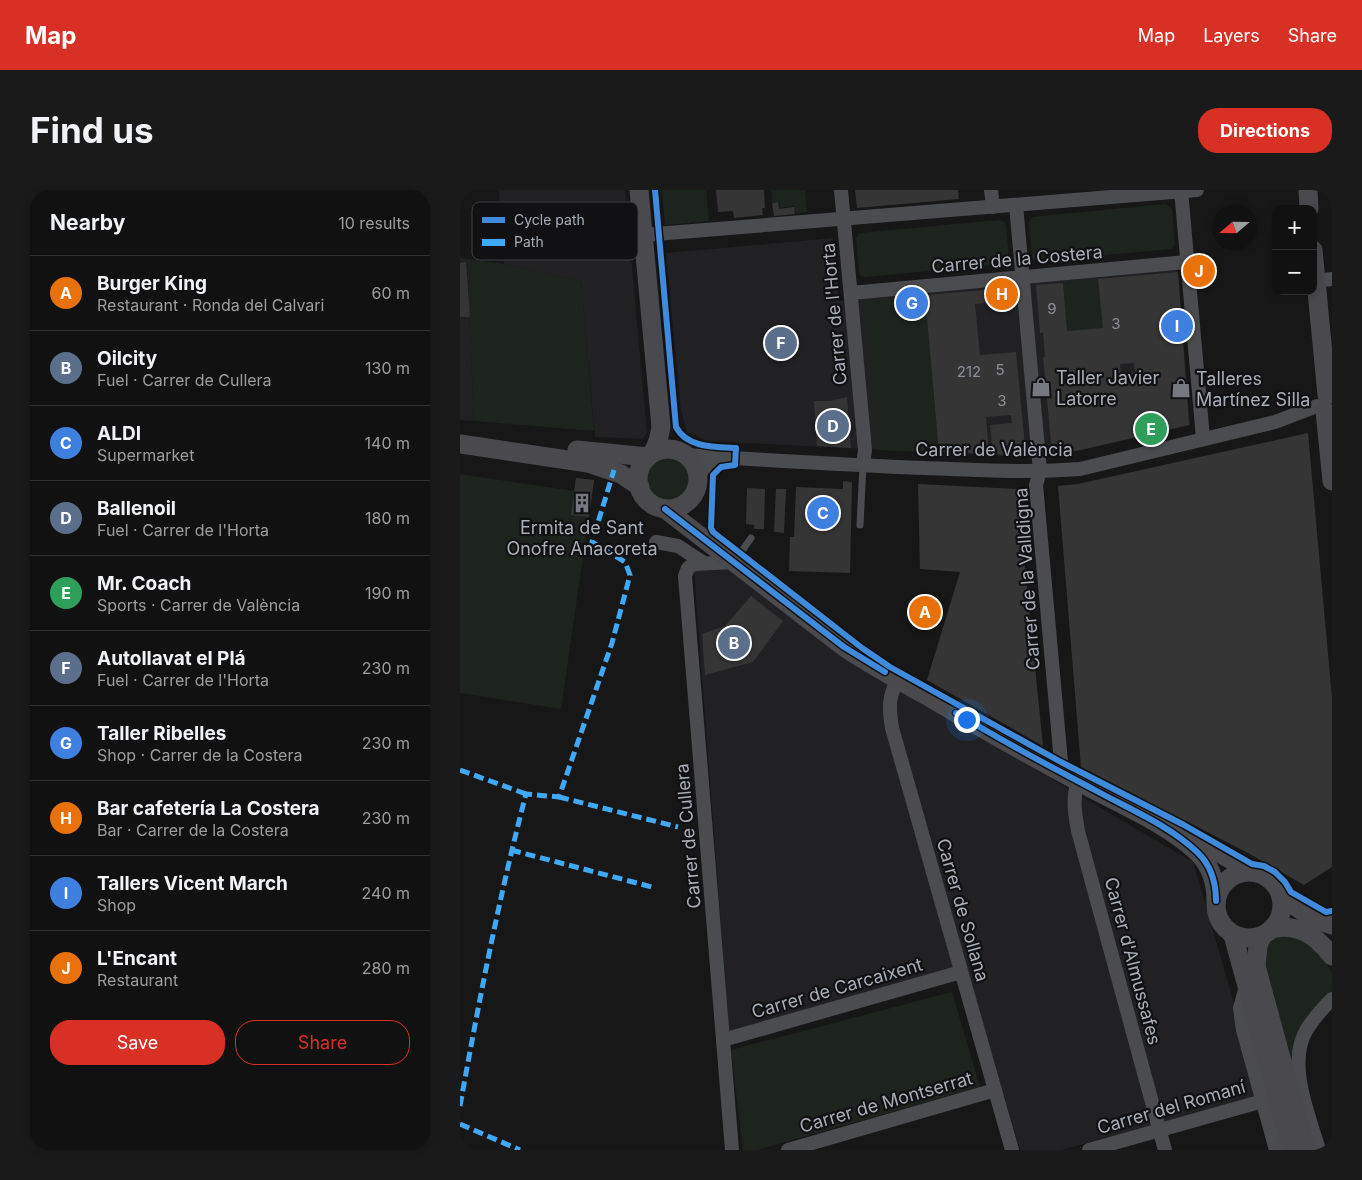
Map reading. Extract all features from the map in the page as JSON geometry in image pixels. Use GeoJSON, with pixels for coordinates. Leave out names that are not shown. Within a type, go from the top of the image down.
{"type":"FeatureCollection","features":[{"type":"Feature","properties":{"kind":"street"},"geometry":{"type":"LineString","coordinates":[[639,190],[661,427],[666,439],[695,466],[698,476],[697,486],[690,500],[674,508],[676,520],[684,541],[678,546]]}},
{"type":"Feature","properties":{"kind":"street","name":"Carrer de l'Horta"},"geometry":{"type":"LineString","coordinates":[[841,190],[865,450],[863,465]]}},
{"type":"Feature","properties":{"kind":"street"},"geometry":{"type":"LineString","coordinates":[[991,190],[993,206]]}},
{"type":"Feature","properties":{"kind":"street"},"geometry":{"type":"LineString","coordinates":[[643,235],[1196,190]]}},
{"type":"Feature","properties":{"kind":"street"},"geometry":{"type":"LineString","coordinates":[[1299,190],[1300,205]]}},
{"type":"Feature","properties":{"kind":"street"},"geometry":{"type":"LineString","coordinates":[[1308,190],[1309,205]]}},
{"type":"Feature","properties":{"kind":"street"},"geometry":{"type":"LineString","coordinates":[[1181,191],[1204,438]]}},
{"type":"Feature","properties":{"kind":"street","name":"Carrer de la Valldigna"},"geometry":{"type":"LineString","coordinates":[[1016,205],[1040,471],[1036,485],[1062,773]]}},
{"type":"Feature","properties":{"kind":"street","name":"Carrer de la Costera"},"geometry":{"type":"LineString","coordinates":[[851,293],[1188,262]]}},
{"type":"Feature","properties":{"kind":"street"},"geometry":{"type":"LineString","coordinates":[[1319,284],[1325,402],[1332,481]]}},
{"type":"Feature","properties":{"kind":"street","name":"Carrer de València"},"geometry":{"type":"LineString","coordinates":[[680,452],[723,458],[863,465],[1040,471],[1080,468],[1275,422],[1325,402]]}},
{"type":"Feature","properties":{"kind":"street"},"geometry":{"type":"LineString","coordinates":[[640,487],[640,471],[658,441],[661,427]]}},
{"type":"Feature","properties":{"kind":"street"},"geometry":{"type":"LineString","coordinates":[[467,445],[542,445],[589,452],[650,455],[666,449],[680,452]]}},
{"type":"Feature","properties":{"kind":"street"},"geometry":{"type":"LineString","coordinates":[[467,445],[588,463],[621,474],[640,487],[649,502],[707,539],[844,647],[868,663],[1078,782],[1156,822],[1190,846],[1205,861],[1214,880],[1218,916],[1227,930],[1233,935],[1242,938],[1252,938],[1268,932],[1292,927],[1307,932],[1332,954]]}},
{"type":"Feature","properties":{"kind":"street"},"geometry":{"type":"LineString","coordinates":[[698,476],[708,463],[723,458]]}},
{"type":"Feature","properties":{"kind":"street"},"geometry":{"type":"LineString","coordinates":[[690,500],[696,521],[707,539]]}},
{"type":"Feature","properties":{"kind":"street"},"geometry":{"type":"LineString","coordinates":[[676,520],[700,561]]}},
{"type":"Feature","properties":{"kind":"street"},"geometry":{"type":"LineString","coordinates":[[656,542],[678,546],[700,561],[735,562]]}},
{"type":"Feature","properties":{"kind":"street","name":"Carrer de Cullera"},"geometry":{"type":"LineString","coordinates":[[700,561],[691,566],[685,576],[732,1150]]}},
{"type":"Feature","properties":{"kind":"street","name":"Carrer de Sollana"},"geometry":{"type":"LineString","coordinates":[[898,680],[893,688],[890,699],[889,709],[892,728],[1012,1150]]}},
{"type":"Feature","properties":{"kind":"street","name":"Carrer d'Almussafes"},"geometry":{"type":"LineString","coordinates":[[1078,782],[1074,802],[1078,831],[1165,1150]]}},
{"type":"Feature","properties":{"kind":"street"},"geometry":{"type":"LineString","coordinates":[[1156,822],[1172,827],[1253,872],[1262,875],[1270,880],[1281,896],[1302,910],[1332,925]]}},
{"type":"Feature","properties":{"kind":"street"},"geometry":{"type":"LineString","coordinates":[[1216,901],[1218,892],[1229,879],[1236,875],[1253,872]]}},
{"type":"Feature","properties":{"kind":"street"},"geometry":{"type":"LineString","coordinates":[[1281,896],[1281,913],[1258,946],[1256,966],[1306,1150]]}},
{"type":"Feature","properties":{"kind":"street"},"geometry":{"type":"LineString","coordinates":[[1233,935],[1292,1150]]}},
{"type":"Feature","properties":{"kind":"street"},"geometry":{"type":"LineString","coordinates":[[1332,948],[1332,954]]}},
{"type":"Feature","properties":{"kind":"street","name":"Carrer de Carcaixent"},"geometry":{"type":"LineString","coordinates":[[723,1040],[962,972]]}},
{"type":"Feature","properties":{"kind":"street"},"geometry":{"type":"LineString","coordinates":[[1246,985],[1240,1008],[1243,1030],[1276,1150]]}},
{"type":"Feature","properties":{"kind":"street"},"geometry":{"type":"LineString","coordinates":[[1319,1150],[1301,1085],[1298,1070],[1299,1052],[1307,1029],[1332,999]]}},
{"type":"Feature","properties":{"kind":"street","name":"Carrer de Montserrat"},"geometry":{"type":"LineString","coordinates":[[788,1150],[995,1090]]}},
{"type":"Feature","properties":{"kind":"street","name":"Carrer del Romaní"},"geometry":{"type":"LineString","coordinates":[[1088,1150],[1263,1101]]}},
{"type":"Feature","properties":{"kind":"lane"},"geometry":{"type":"LineString","coordinates":[[860,525],[863,465]]}},
{"type":"Feature","properties":{"kind":"lane"},"geometry":{"type":"LineString","coordinates":[[735,562],[751,538]]}},
{"type":"Feature","properties":{"kind":"shaded area"},"geometry":{"type":"Polygon","coordinates":[[[499,190],[625,190],[626,202],[500,202],[499,190]]]}},
{"type":"Feature","properties":{"kind":"shaded area"},"geometry":{"type":"Polygon","coordinates":[[[662,190],[706,190],[709,221],[665,225],[662,190]]]}},
{"type":"Feature","properties":{"kind":"shaded area"},"geometry":{"type":"Polygon","coordinates":[[[771,190],[805,190],[807,212],[795,213],[794,206],[780,208],[779,202],[772,202],[771,190]]]}},
{"type":"Feature","properties":{"kind":"shaded area"},"geometry":{"type":"Polygon","coordinates":[[[1165,204],[1172,210],[1175,244],[1171,249],[1039,261],[1034,260],[1032,257],[1029,223],[1032,217],[1165,204]]]}},
{"type":"Feature","properties":{"kind":"shaded area"},"geometry":{"type":"Polygon","coordinates":[[[1003,221],[1006,225],[1009,259],[1005,264],[865,277],[861,276],[859,272],[856,238],[859,233],[1003,221]]]}},
{"type":"Feature","properties":{"kind":"shaded area"},"geometry":{"type":"Polygon","coordinates":[[[833,238],[839,301],[1178,270],[1190,425],[1082,450],[1021,457],[708,441],[687,432],[681,411],[666,253],[833,238]]]}},
{"type":"Feature","properties":{"kind":"shaded area"},"geometry":{"type":"Polygon","coordinates":[[[460,257],[467,259],[474,421],[460,420],[460,257]]]}},
{"type":"Feature","properties":{"kind":"shaded area"},"geometry":{"type":"Polygon","coordinates":[[[467,259],[504,264],[581,281],[594,431],[474,421],[467,259]]]}},
{"type":"Feature","properties":{"kind":"shaded area"},"geometry":{"type":"Polygon","coordinates":[[[504,260],[631,260],[647,433],[642,439],[595,437],[581,281],[504,264],[504,260]]]}},
{"type":"Feature","properties":{"kind":"shaded area"},"geometry":{"type":"Polygon","coordinates":[[[1098,279],[1103,328],[1067,331],[1063,283],[1098,279]]]}},
{"type":"Feature","properties":{"kind":"shaded area"},"geometry":{"type":"Polygon","coordinates":[[[925,295],[939,452],[878,450],[864,301],[925,295]]]}},
{"type":"Feature","properties":{"kind":"shaded area"},"geometry":{"type":"Polygon","coordinates":[[[669,456],[682,460],[688,466],[692,479],[688,492],[682,498],[669,502],[656,498],[650,492],[646,479],[650,466],[656,460],[669,456]]]}},
{"type":"Feature","properties":{"kind":"shaded area"},"geometry":{"type":"Polygon","coordinates":[[[460,474],[574,491],[576,478],[594,480],[561,709],[460,693],[460,474]]]}},
{"type":"Feature","properties":{"kind":"shaded area"},"geometry":{"type":"Polygon","coordinates":[[[727,568],[849,660],[1193,862],[1261,1096],[1061,1150],[1020,1150],[966,966],[729,1031],[694,570],[727,568]]]}},
{"type":"Feature","properties":{"kind":"shaded area"},"geometry":{"type":"Polygon","coordinates":[[[1281,934],[1296,935],[1323,957],[1332,974],[1332,991],[1302,1031],[1292,1075],[1262,958],[1269,943],[1281,934]]]}},
{"type":"Feature","properties":{"kind":"shaded area"},"geometry":{"type":"Polygon","coordinates":[[[952,992],[980,1087],[757,1150],[743,1150],[731,1050],[952,992]]]}},
{"type":"Feature","properties":{"kind":"building"},"geometry":{"type":"Polygon","coordinates":[[[716,190],[764,190],[765,208],[762,208],[763,215],[734,218],[733,211],[718,212],[716,190]]]}},
{"type":"Feature","properties":{"kind":"building"},"geometry":{"type":"Polygon","coordinates":[[[855,190],[958,190],[959,199],[857,208],[855,190]]]}},
{"type":"Feature","properties":{"kind":"building"},"geometry":{"type":"Polygon","coordinates":[[[778,202],[779,209],[794,207],[795,214],[774,216],[772,203],[778,202]]]}},
{"type":"Feature","properties":{"kind":"building"},"geometry":{"type":"Polygon","coordinates":[[[466,262],[470,317],[460,317],[460,263],[466,262]]]}},
{"type":"Feature","properties":{"kind":"building"},"geometry":{"type":"Polygon","coordinates":[[[1178,272],[1189,425],[1076,451],[1052,453],[1043,357],[1045,357],[1043,333],[1040,333],[1036,285],[1063,283],[1067,331],[1103,328],[1098,279],[1178,272]],[[1134,363],[1120,364],[1121,373],[1135,372],[1134,363]]]}},
{"type":"Feature","properties":{"kind":"building"},"geometry":{"type":"Polygon","coordinates":[[[1010,288],[1012,301],[975,304],[980,355],[1016,352],[1026,456],[993,454],[990,425],[1012,423],[1011,415],[986,417],[989,454],[939,452],[925,295],[1010,288]]]}},
{"type":"Feature","properties":{"kind":"building"},"geometry":{"type":"Polygon","coordinates":[[[847,397],[851,448],[817,446],[814,401],[830,401],[847,397]]]}},
{"type":"Feature","properties":{"kind":"building"},"geometry":{"type":"Polygon","coordinates":[[[1308,433],[1332,698],[1332,867],[1304,885],[1250,854],[1081,767],[1058,486],[1078,484],[1308,433]]]}},
{"type":"Feature","properties":{"kind":"building","name":"Ermita de Sant Onofre Anacoreta"},"geometry":{"type":"Polygon","coordinates":[[[576,478],[594,480],[589,517],[571,515],[576,478]]]}},
{"type":"Feature","properties":{"kind":"building"},"geometry":{"type":"Polygon","coordinates":[[[843,481],[852,482],[850,573],[789,571],[790,537],[794,537],[796,487],[843,489],[843,481]]]}},
{"type":"Feature","properties":{"kind":"building"},"geometry":{"type":"Polygon","coordinates":[[[918,484],[1017,489],[1043,746],[927,680],[960,572],[920,569],[918,484]]]}},
{"type":"Feature","properties":{"kind":"building"},"geometry":{"type":"Polygon","coordinates":[[[747,488],[765,489],[764,529],[754,529],[754,525],[746,524],[747,488]]]}},
{"type":"Feature","properties":{"kind":"building"},"geometry":{"type":"Polygon","coordinates":[[[776,489],[786,489],[784,533],[774,532],[776,489]]]}},
{"type":"Feature","properties":{"kind":"building"},"geometry":{"type":"Polygon","coordinates":[[[751,596],[783,621],[753,662],[705,675],[702,634],[725,626],[751,596]]]}},
{"type":"Feature","properties":{"kind":"marked path"},"geometry":{"type":"LineString","coordinates":[[460,1106],[490,949],[526,794],[559,797],[612,643],[630,575],[625,562],[592,542],[614,470]]}},
{"type":"Feature","properties":{"kind":"marked path"},"geometry":{"type":"LineString","coordinates":[[460,770],[526,794]]}},
{"type":"Feature","properties":{"kind":"marked path"},"geometry":{"type":"LineString","coordinates":[[559,797],[678,827]]}},
{"type":"Feature","properties":{"kind":"marked path"},"geometry":{"type":"LineString","coordinates":[[511,850],[652,887]]}},
{"type":"Feature","properties":{"kind":"marked path"},"geometry":{"type":"LineString","coordinates":[[460,1124],[520,1150]]}},
{"type":"Feature","properties":{"kind":"cycle path"},"geometry":{"type":"LineString","coordinates":[[655,190],[676,427],[681,434],[694,443],[736,448],[735,465],[721,467],[713,475],[711,528],[713,532],[862,648],[890,667],[1061,762],[1184,825],[1252,864],[1264,866],[1275,872],[1285,882],[1291,892],[1326,912],[1332,911]]}},
{"type":"Feature","properties":{"kind":"cycle path"},"geometry":{"type":"LineString","coordinates":[[665,509],[844,647],[885,672]]}},
{"type":"Feature","properties":{"kind":"cycle path"},"geometry":{"type":"LineString","coordinates":[[956,713],[1174,833],[1197,852],[1206,863],[1214,881],[1216,901]]}},
{"type":"Feature","properties":{"kind":"place","name":"L'Encant"},"geometry":{"type":"Point","coordinates":[1199,271]}},
{"type":"Feature","properties":{"kind":"place","name":"Bar cafetería La Costera"},"geometry":{"type":"Point","coordinates":[1002,294]}},
{"type":"Feature","properties":{"kind":"place","name":"Taller Ribelles"},"geometry":{"type":"Point","coordinates":[912,303]}},
{"type":"Feature","properties":{"kind":"place","name":"Tallers Vicent March"},"geometry":{"type":"Point","coordinates":[1177,326]}},
{"type":"Feature","properties":{"kind":"place","name":"Autollavat el Plá"},"geometry":{"type":"Point","coordinates":[781,343]}},
{"type":"Feature","properties":{"kind":"place","name":"Taller Javier Latorre"},"geometry":{"type":"Point","coordinates":[1041,387]}},
{"type":"Feature","properties":{"kind":"place","name":"Talleres Martínez Silla"},"geometry":{"type":"Point","coordinates":[1181,388]}},
{"type":"Feature","properties":{"kind":"place","name":"Ballenoil"},"geometry":{"type":"Point","coordinates":[833,426]}},
{"type":"Feature","properties":{"kind":"place","name":"Mr. Coach"},"geometry":{"type":"Point","coordinates":[1151,429]}},
{"type":"Feature","properties":{"kind":"place","name":"Ermita de Sant Onofre Anacoreta"},"geometry":{"type":"Point","coordinates":[582,503]}},
{"type":"Feature","properties":{"kind":"place","name":"ALDI"},"geometry":{"type":"Point","coordinates":[823,513]}},
{"type":"Feature","properties":{"kind":"place","name":"Burger King"},"geometry":{"type":"Point","coordinates":[925,612]}},
{"type":"Feature","properties":{"kind":"place","name":"Oilcity"},"geometry":{"type":"Point","coordinates":[734,643]}}]}
